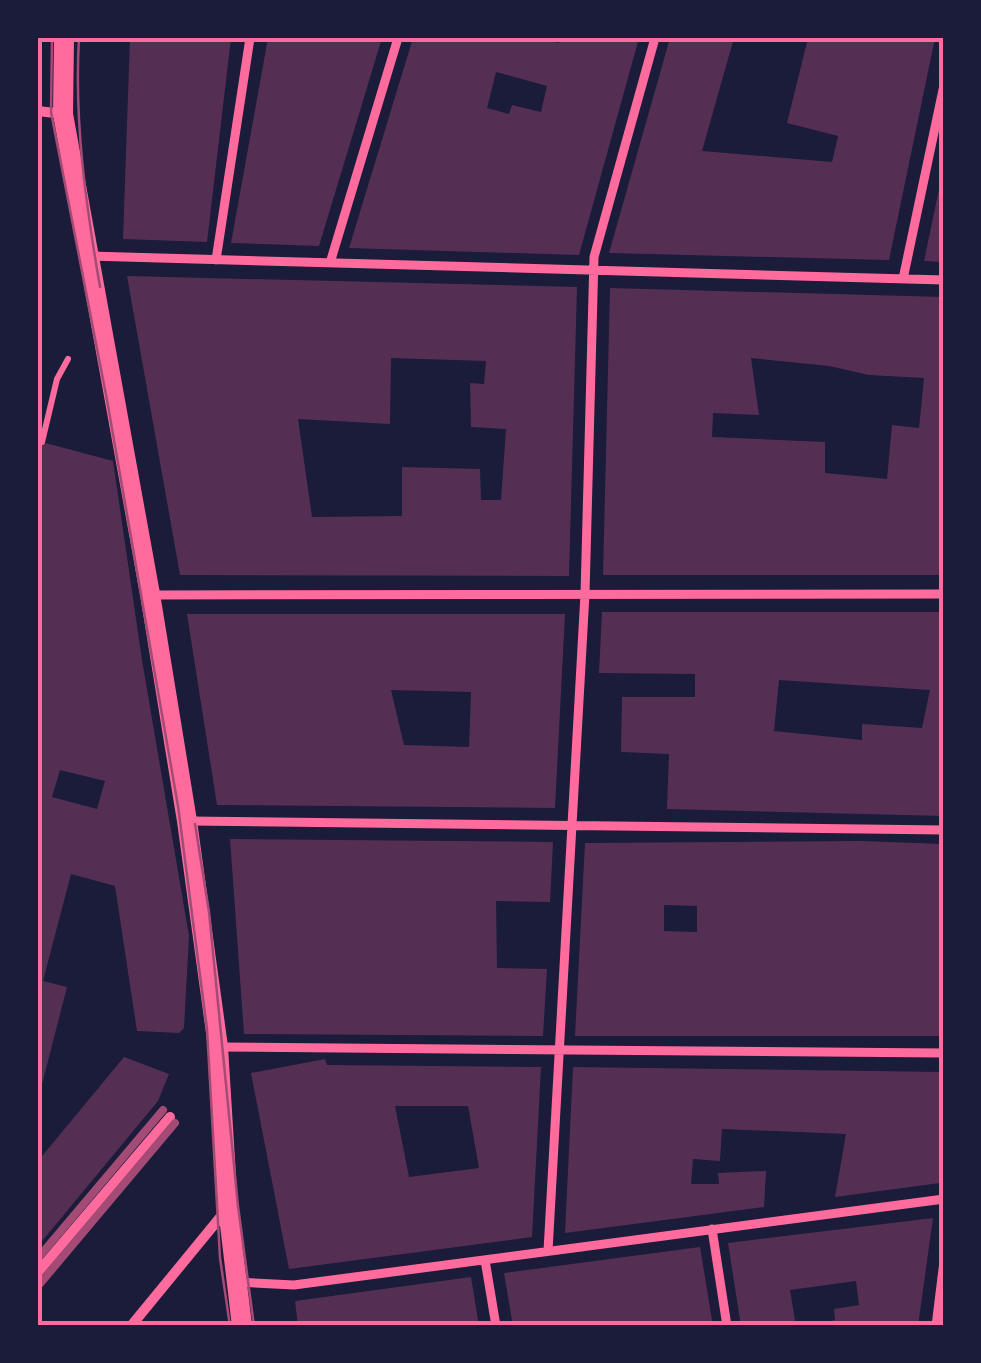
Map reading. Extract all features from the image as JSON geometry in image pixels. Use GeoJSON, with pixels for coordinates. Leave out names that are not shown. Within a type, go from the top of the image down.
{"type":"FeatureCollection","features":[{"type":"Feature","properties":{"kind":"main road"},"geometry":{"type":"LineString","coordinates":[[64,38],[63,114],[187,822],[218,1047],[228,1208],[242,1326]]}},
{"type":"Feature","properties":{"kind":"street"},"geometry":{"type":"LineString","coordinates":[[216,260],[250,38]]}},
{"type":"Feature","properties":{"kind":"street"},"geometry":{"type":"LineString","coordinates":[[330,263],[398,38]]}},
{"type":"Feature","properties":{"kind":"street"},"geometry":{"type":"LineString","coordinates":[[548,1251],[585,594],[594,258],[655,38]]}},
{"type":"Feature","properties":{"kind":"street"},"geometry":{"type":"LineString","coordinates":[[902,278],[944,85]]}},
{"type":"Feature","properties":{"kind":"street"},"geometry":{"type":"LineString","coordinates":[[38,111],[63,114]]}},
{"type":"Feature","properties":{"kind":"street"},"geometry":{"type":"LineString","coordinates":[[86,256],[944,280]]}},
{"type":"Feature","properties":{"kind":"street"},"geometry":{"type":"LineString","coordinates":[[150,594],[944,594]]}},
{"type":"Feature","properties":{"kind":"street"},"geometry":{"type":"LineString","coordinates":[[187,822],[944,830]]}},
{"type":"Feature","properties":{"kind":"street"},"geometry":{"type":"LineString","coordinates":[[218,1047],[944,1053]]}},
{"type":"Feature","properties":{"kind":"street"},"geometry":{"type":"LineString","coordinates":[[38,1272],[170,1117]]}},
{"type":"Feature","properties":{"kind":"street"},"geometry":{"type":"LineString","coordinates":[[236,1282],[284,1286],[944,1200]]}},
{"type":"Feature","properties":{"kind":"street"},"geometry":{"type":"LineString","coordinates":[[132,1326],[228,1208]]}},
{"type":"Feature","properties":{"kind":"street"},"geometry":{"type":"LineString","coordinates":[[712,1229],[727,1326]]}},
{"type":"Feature","properties":{"kind":"street"},"geometry":{"type":"LineString","coordinates":[[485,1260],[496,1326]]}},
{"type":"Feature","properties":{"kind":"street"},"geometry":{"type":"LineString","coordinates":[[936,1326],[944,1261]]}},
{"type":"Feature","properties":{"kind":"path"},"geometry":{"type":"LineString","coordinates":[[42,442],[57,379],[68,359]]}},
{"type":"Feature","properties":{"kind":"building"},"geometry":{"type":"Polygon","coordinates":[[[130,38],[231,38],[207,242],[123,239],[130,38]]]}},
{"type":"Feature","properties":{"kind":"building"},"geometry":{"type":"Polygon","coordinates":[[[268,38],[382,38],[319,246],[231,243],[268,38]]]}},
{"type":"Feature","properties":{"kind":"building"},"geometry":{"type":"Polygon","coordinates":[[[413,38],[537,38],[559,43],[560,38],[639,38],[579,255],[349,248],[413,38]],[[496,72],[487,108],[509,114],[512,105],[541,112],[547,86],[496,72]]]}},
{"type":"Feature","properties":{"kind":"building"},"geometry":{"type":"Polygon","coordinates":[[[670,38],[734,38],[702,151],[832,162],[838,136],[787,123],[808,38],[935,38],[889,260],[609,253],[670,38]]]}},
{"type":"Feature","properties":{"kind":"building"},"geometry":{"type":"Polygon","coordinates":[[[942,175],[944,262],[924,261],[938,194],[942,175]]]}},
{"type":"Feature","properties":{"kind":"building"},"geometry":{"type":"Polygon","coordinates":[[[127,276],[577,287],[569,576],[180,575],[127,276]],[[391,358],[390,424],[298,419],[312,517],[402,516],[402,467],[480,469],[481,500],[501,500],[506,429],[471,427],[470,383],[484,384],[486,361],[391,358]]]}},
{"type":"Feature","properties":{"kind":"building"},"geometry":{"type":"Polygon","coordinates":[[[610,288],[944,297],[944,575],[603,575],[610,288]],[[751,358],[759,415],[713,413],[712,437],[825,442],[825,473],[887,479],[892,425],[919,428],[924,378],[869,375],[829,366],[751,358]]]}},
{"type":"Feature","properties":{"kind":"building"},"geometry":{"type":"Polygon","coordinates":[[[38,441],[113,461],[189,936],[184,1028],[179,1033],[137,1031],[115,886],[71,874],[43,981],[67,987],[39,1096],[38,441]],[[60,770],[52,797],[97,809],[105,781],[60,770]]]}},
{"type":"Feature","properties":{"kind":"building"},"geometry":{"type":"Polygon","coordinates":[[[602,612],[944,612],[944,816],[667,809],[669,754],[621,752],[622,697],[695,697],[695,674],[599,673],[602,612]],[[779,680],[774,731],[862,740],[862,724],[922,728],[930,690],[779,680]]]}},
{"type":"Feature","properties":{"kind":"building"},"geometry":{"type":"Polygon","coordinates":[[[187,614],[565,614],[555,808],[217,805],[187,614]],[[391,690],[404,745],[469,747],[471,692],[391,690]]]}},
{"type":"Feature","properties":{"kind":"building"},"geometry":{"type":"Polygon","coordinates":[[[230,839],[553,842],[550,902],[496,901],[497,968],[547,969],[543,1036],[244,1034],[230,839]]]}},
{"type":"Feature","properties":{"kind":"building"},"geometry":{"type":"Polygon","coordinates":[[[585,843],[944,844],[944,1036],[575,1036],[585,843]],[[664,905],[664,931],[697,932],[697,906],[664,905]]]}},
{"type":"Feature","properties":{"kind":"building"},"geometry":{"type":"Polygon","coordinates":[[[124,1057],[169,1074],[158,1101],[38,1246],[38,1161],[124,1057]]]}},
{"type":"Feature","properties":{"kind":"building"},"geometry":{"type":"Polygon","coordinates":[[[325,1059],[327,1065],[541,1067],[532,1237],[289,1269],[251,1073],[325,1059]],[[395,1106],[409,1177],[479,1168],[468,1106],[395,1106]]]}},
{"type":"Feature","properties":{"kind":"building"},"geometry":{"type":"Polygon","coordinates":[[[573,1067],[944,1072],[944,1166],[940,1183],[835,1197],[846,1134],[722,1129],[720,1161],[693,1159],[691,1184],[719,1184],[718,1173],[766,1171],[764,1207],[565,1233],[573,1067]]]}},
{"type":"Feature","properties":{"kind":"building"},"geometry":{"type":"Polygon","coordinates":[[[933,1218],[918,1326],[813,1326],[835,1320],[834,1309],[859,1305],[856,1281],[790,1290],[796,1326],[741,1326],[728,1243],[933,1218]]]}},
{"type":"Feature","properties":{"kind":"building"},"geometry":{"type":"Polygon","coordinates":[[[700,1247],[713,1326],[513,1326],[504,1273],[700,1247]]]}},
{"type":"Feature","properties":{"kind":"building"},"geometry":{"type":"Polygon","coordinates":[[[471,1277],[479,1326],[298,1326],[295,1301],[471,1277]]]}},
{"type":"Feature","properties":{"kind":"tram line"},"geometry":{"type":"LineString","coordinates":[[52,38],[51,112],[107,400],[178,806],[207,1029],[220,1258],[230,1326]]}},
{"type":"Feature","properties":{"kind":"tram line"},"geometry":{"type":"LineString","coordinates":[[79,38],[82,163],[100,287]]}},
{"type":"Feature","properties":{"kind":"tram line"},"geometry":{"type":"LineString","coordinates":[[195,824],[209,912],[254,1326]]}},
{"type":"Feature","properties":{"kind":"railway"},"geometry":{"type":"LineString","coordinates":[[38,1258],[163,1110]]}},
{"type":"Feature","properties":{"kind":"railway"},"geometry":{"type":"LineString","coordinates":[[38,1286],[175,1123]]}}]}
